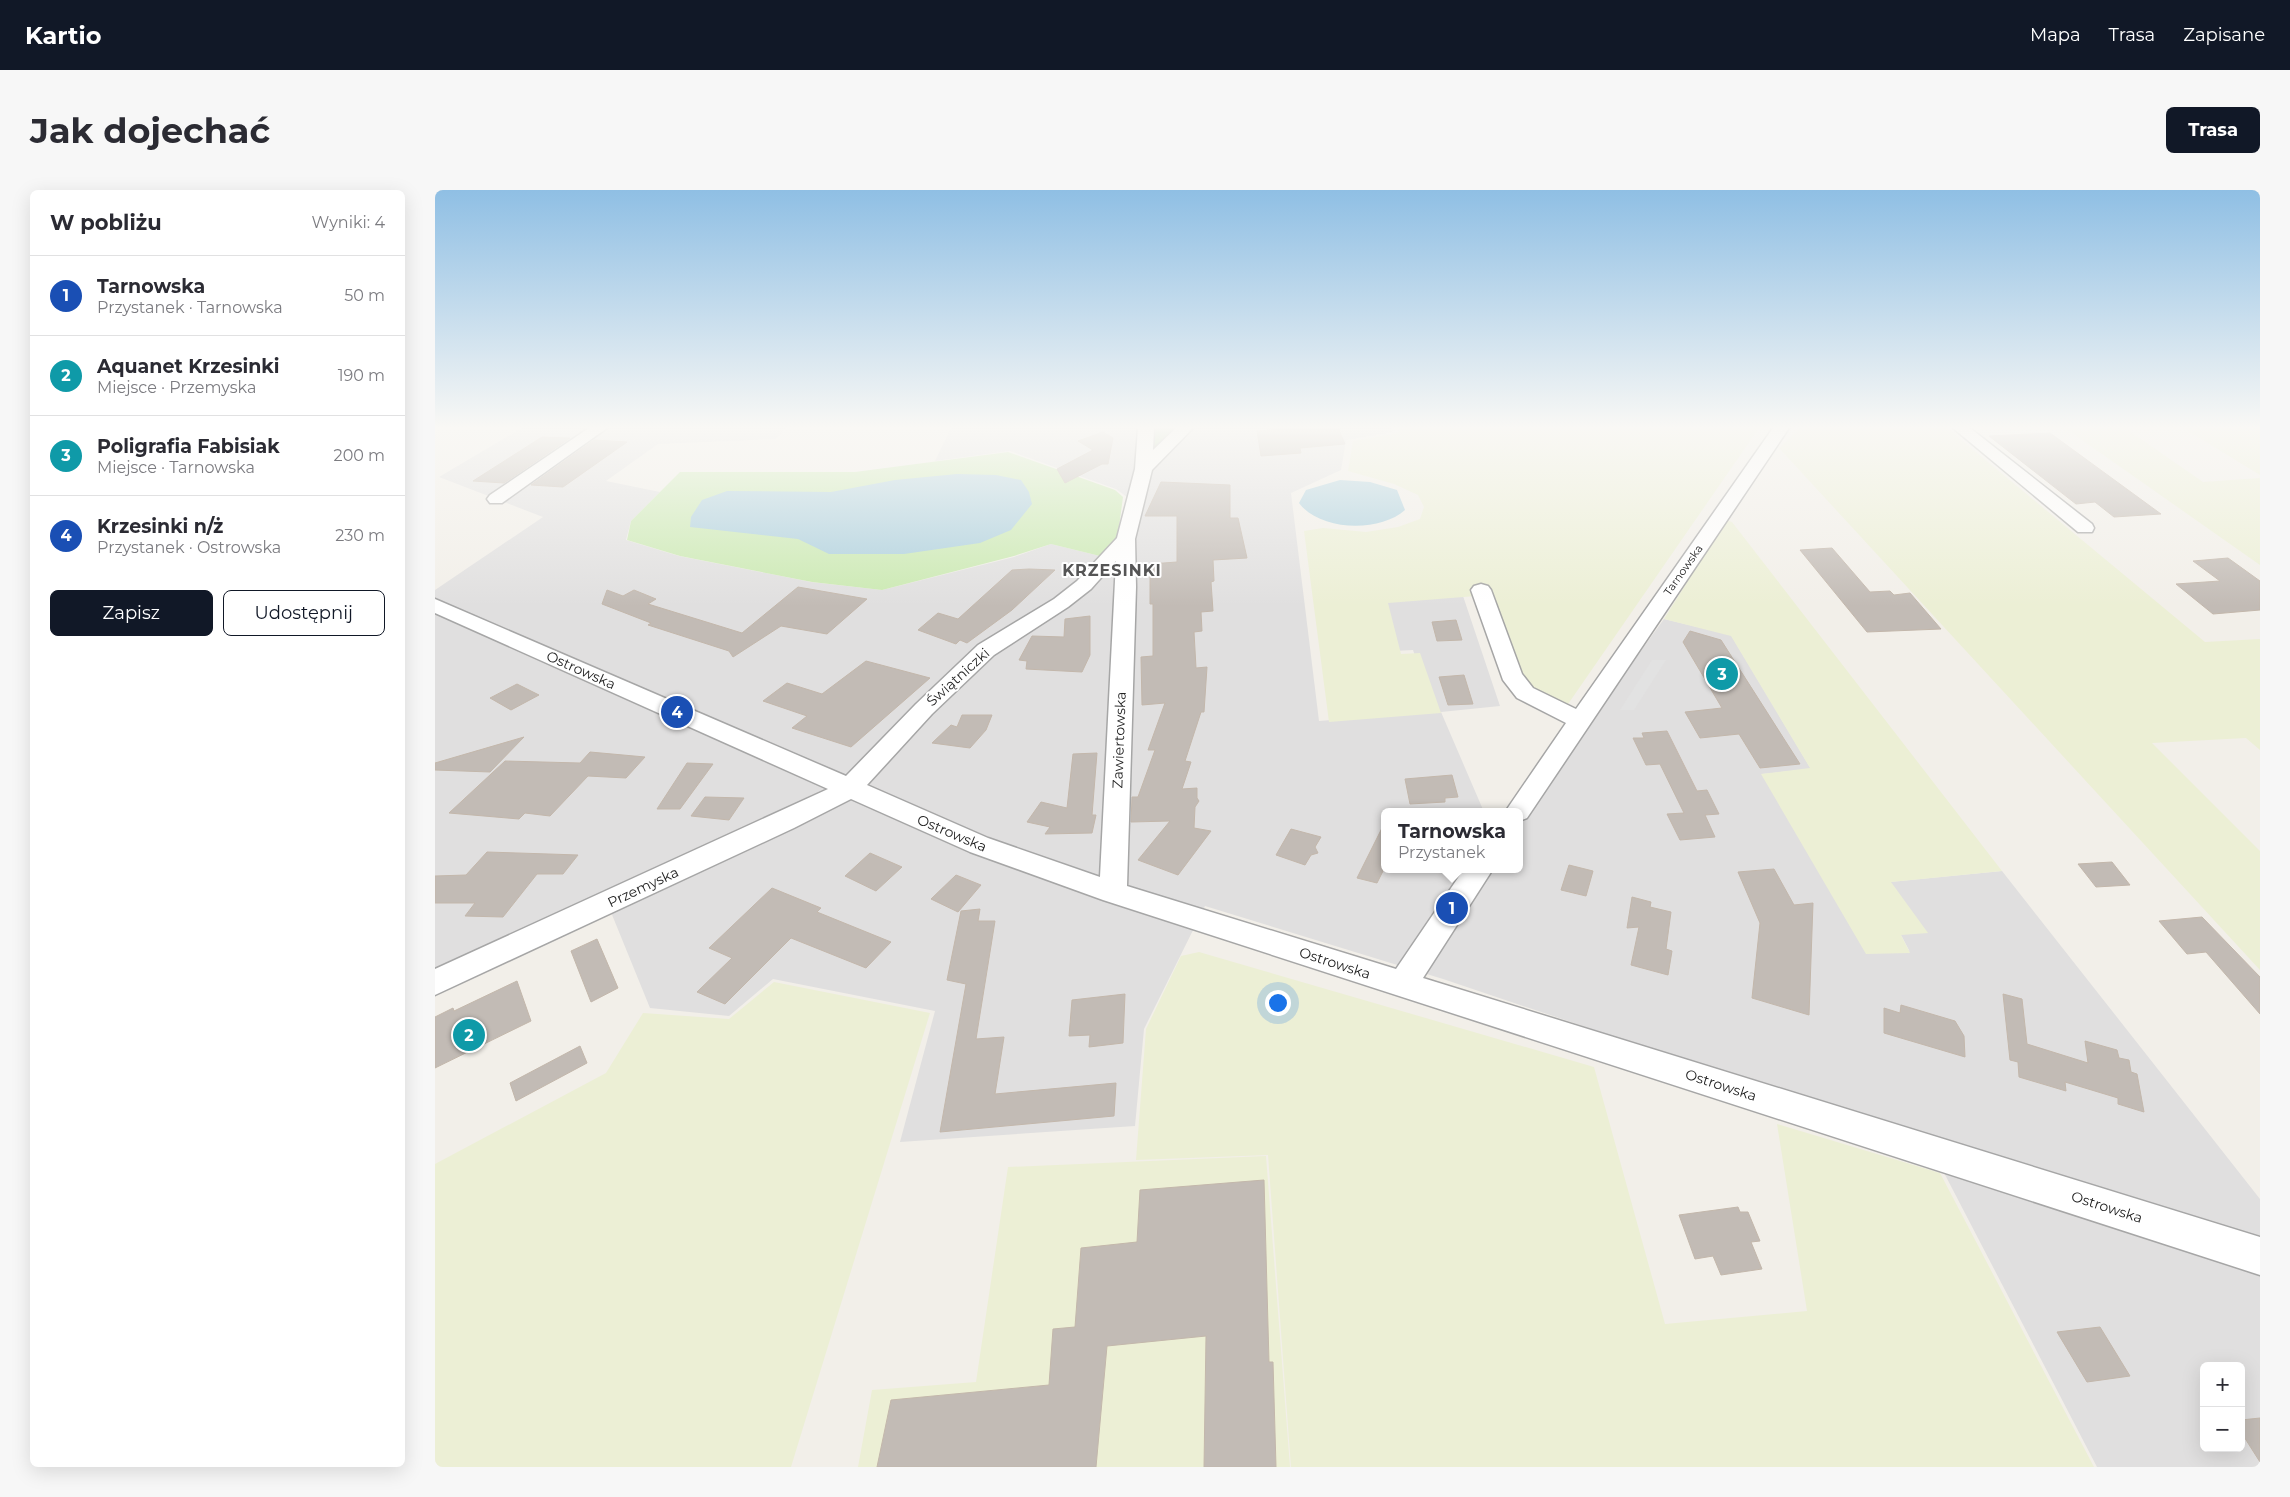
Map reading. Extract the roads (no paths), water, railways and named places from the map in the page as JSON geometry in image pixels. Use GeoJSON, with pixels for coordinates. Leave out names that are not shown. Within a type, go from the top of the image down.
{"type":"FeatureCollection","features":[{"type":"Feature","properties":{"kind":"street"},"geometry":{"type":"LineString","coordinates":[[496,499],[513,488]]}},
{"type":"Feature","properties":{"kind":"street","name":"Świątniczki"},"geometry":{"type":"LineString","coordinates":[[1126,587],[1126,539],[1139,488]]}},
{"type":"Feature","properties":{"kind":"street","name":"Tarnowska"},"geometry":{"type":"LineString","coordinates":[[1521,808],[1579,720],[1740,488]]}},
{"type":"Feature","properties":{"kind":"street"},"geometry":{"type":"LineString","coordinates":[[2035,488],[2085,528]]}},
{"type":"Feature","properties":{"kind":"street","name":"Świątniczki"},"geometry":{"type":"LineString","coordinates":[[849,789],[923,709],[986,650],[1061,603],[1084,585],[1126,539]]}},
{"type":"Feature","properties":{"kind":"street"},"geometry":{"type":"LineString","coordinates":[[1084,585],[1112,583],[1126,587]]}},
{"type":"Feature","properties":{"kind":"street","name":"Zawiertowska"},"geometry":{"type":"LineString","coordinates":[[1113,892],[1126,587]]}},
{"type":"Feature","properties":{"kind":"street"},"geometry":{"type":"LineString","coordinates":[[1481,590],[1511,675],[1518,686],[1525,693],[1579,720]]}},
{"type":"Feature","properties":{"kind":"street","name":"Ostrowska"},"geometry":{"type":"LineString","coordinates":[[435,605],[979,845],[1113,892],[2260,1256]]}},
{"type":"Feature","properties":{"kind":"street","name":"Przemyska"},"geometry":{"type":"LineString","coordinates":[[435,983],[785,821],[849,789]]}},
{"type":"Feature","properties":{"kind":"street"},"geometry":{"type":"LineString","coordinates":[[1403,984],[1476,873]]}},
{"type":"Feature","properties":{"kind":"water"},"geometry":{"type":"Polygon","coordinates":[[[855,488],[1026,488],[1032,504],[1011,530],[980,543],[904,554],[829,554],[798,539],[690,527],[691,517],[702,500],[727,491],[831,492],[855,488]]]}},
{"type":"Feature","properties":{"kind":"water"},"geometry":{"type":"Polygon","coordinates":[[[1314,488],[1389,488],[1397,490],[1405,510],[1380,523],[1350,526],[1335,524],[1309,512],[1299,503],[1306,490],[1314,488]]]}},
{"type":"Feature","properties":{"kind":"place","name":"Poligrafia Fabisiak"},"geometry":{"type":"Point","coordinates":[1722,674]}},
{"type":"Feature","properties":{"kind":"place","name":"Krzesinki n/ż"},"geometry":{"type":"Point","coordinates":[677,712]}},
{"type":"Feature","properties":{"kind":"place","name":"Tarnowska"},"geometry":{"type":"Point","coordinates":[1452,908]}},
{"type":"Feature","properties":{"kind":"place","name":"Aquanet Krzesinki"},"geometry":{"type":"Point","coordinates":[469,1035]}},
{"type":"Feature","properties":{"kind":"district","name":"KRZESINKI"},"geometry":{"type":"Point","coordinates":[1112,570]}}]}
